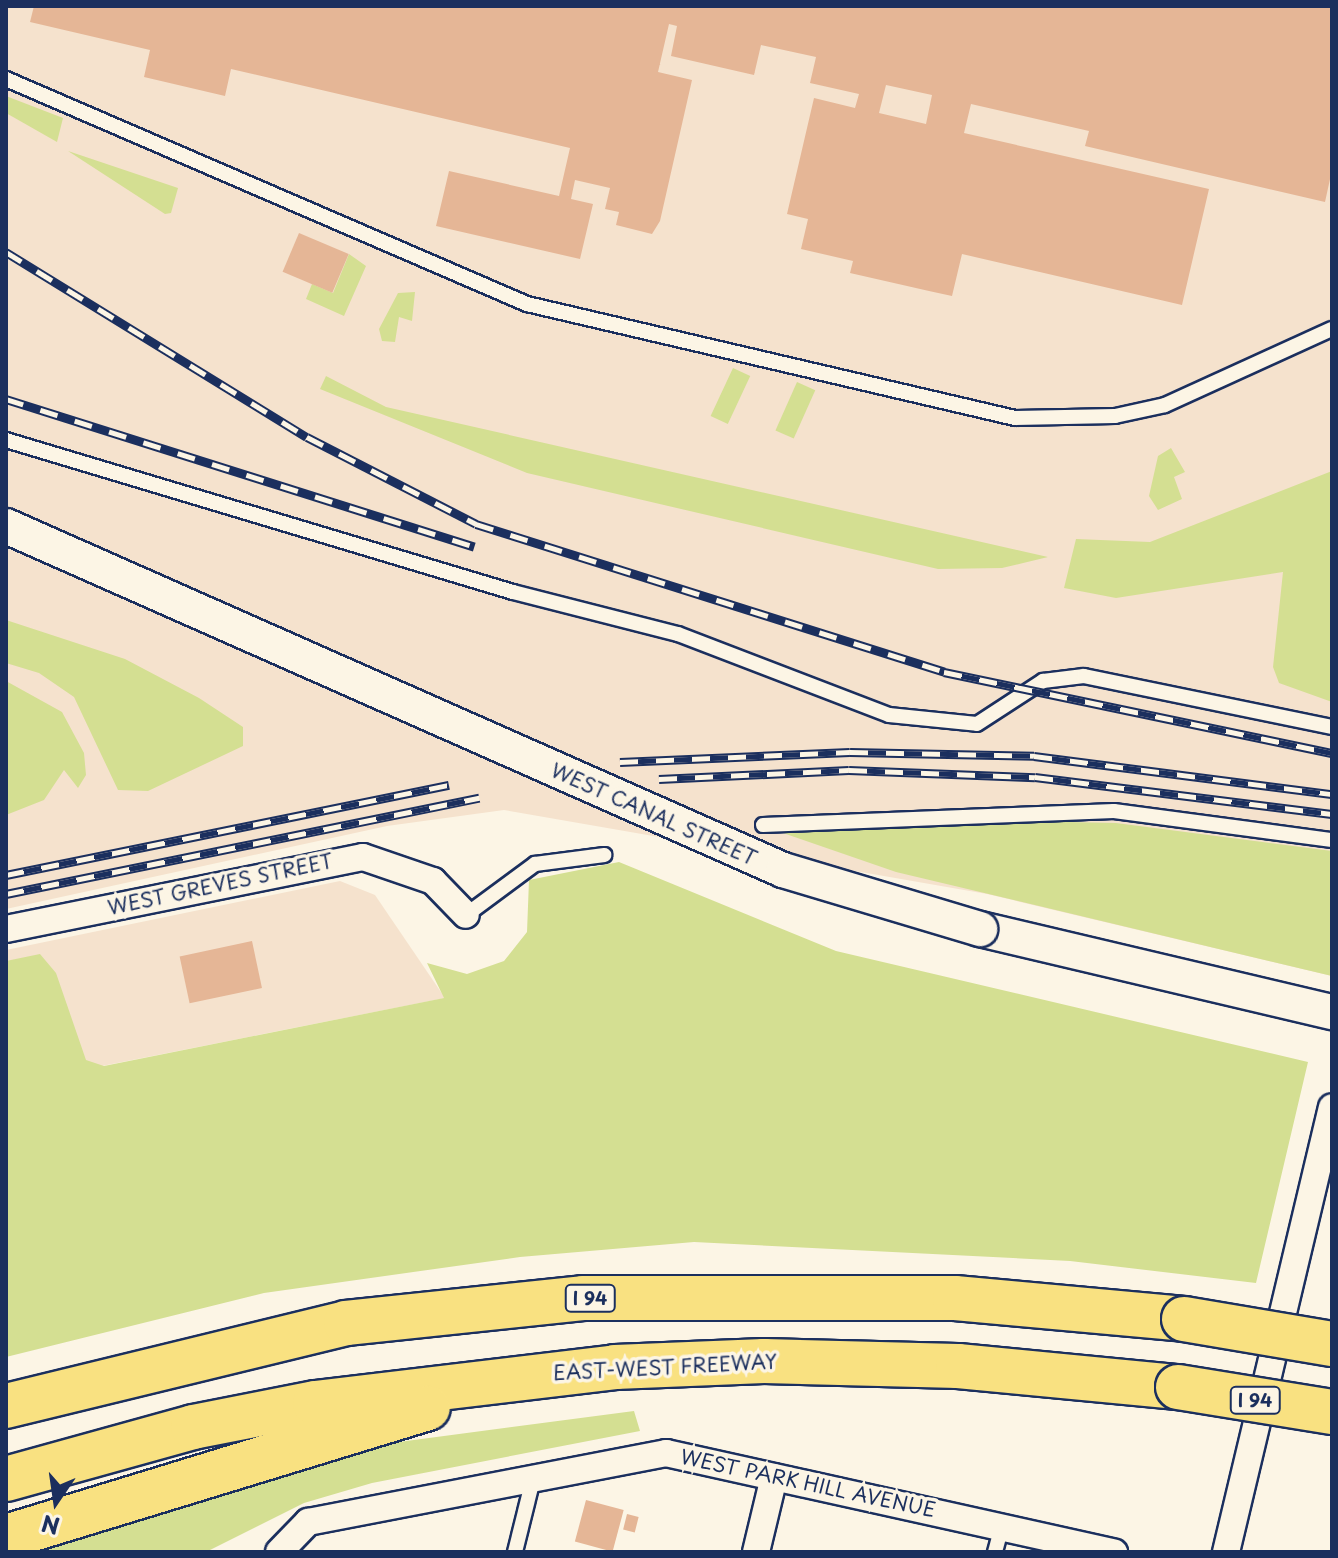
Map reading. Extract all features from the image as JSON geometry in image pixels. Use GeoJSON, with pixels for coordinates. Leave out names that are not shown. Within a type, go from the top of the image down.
{"type":"FeatureCollection","features":[{"type":"Feature","properties":{"kind":"highway","name":"I 94"},"geometry":{"type":"LineString","coordinates":[[6,1406],[346,1323],[583,1298],[955,1298],[1184,1319],[1332,1344]]}},
{"type":"Feature","properties":{"kind":"highway","name":"EAST-WEST FREEWAY"},"geometry":{"type":"LineString","coordinates":[[6,1479],[239,1418],[535,1374],[764,1361],[1041,1371],[1178,1387],[1332,1412]]}},
{"type":"Feature","properties":{"kind":"highway"},"geometry":{"type":"LineString","coordinates":[[6,1537],[535,1374]]}},
{"type":"Feature","properties":{"kind":"street","name":"WEST CANAL STREET"},"geometry":{"type":"LineString","coordinates":[[6,526],[756,859],[980,929],[1332,1012]]}},
{"type":"Feature","properties":{"kind":"street","name":"WEST GREVES STREET"},"geometry":{"type":"LineString","coordinates":[[6,929],[363,857],[433,881],[466,915]]}},
{"type":"Feature","properties":{"kind":"street"},"geometry":{"type":"LineString","coordinates":[[1226,1552],[1332,1107]]}},
{"type":"Feature","properties":{"kind":"street","name":"WEST PARK HILL AVENUE"},"geometry":{"type":"LineString","coordinates":[[279,1552],[308,1522],[534,1475],[666,1453],[1114,1552]]}},
{"type":"Feature","properties":{"kind":"street"},"geometry":{"type":"LineString","coordinates":[[756,1552],[774,1477]]}},
{"type":"Feature","properties":{"kind":"lane"},"geometry":{"type":"LineString","coordinates":[[6,79],[527,304],[1015,418],[1115,416],[1165,405],[1332,329]]}},
{"type":"Feature","properties":{"kind":"lane"},"geometry":{"type":"LineString","coordinates":[[6,440],[527,596],[678,634],[889,715],[977,724],[1043,681],[1084,676],[1332,727]]}},
{"type":"Feature","properties":{"kind":"lane"},"geometry":{"type":"LineString","coordinates":[[763,825],[1114,811],[1332,840]]}},
{"type":"Feature","properties":{"kind":"lane"},"geometry":{"type":"LineString","coordinates":[[466,915],[535,864],[604,855]]}},
{"type":"Feature","properties":{"kind":"lane"},"geometry":{"type":"LineString","coordinates":[[515,1552],[534,1475]]}},
{"type":"Feature","properties":{"kind":"lane"},"geometry":{"type":"LineString","coordinates":[[995,1552],[1002,1525]]}},
{"type":"Feature","properties":{"kind":"shaded area"},"geometry":{"type":"Polygon","coordinates":[[[6,6],[1332,6],[1332,976],[987,894],[504,810],[387,826],[6,909],[6,6]]]}},
{"type":"Feature","properties":{"kind":"shaded area"},"geometry":{"type":"Polygon","coordinates":[[[340,881],[375,895],[445,998],[6,1085],[6,950],[340,881]]]}},
{"type":"Feature","properties":{"kind":"green space"},"geometry":{"type":"Polygon","coordinates":[[[6,96],[63,118],[57,142],[6,113],[6,96]]]}},
{"type":"Feature","properties":{"kind":"green space"},"geometry":{"type":"Polygon","coordinates":[[[68,151],[178,188],[171,213],[165,214],[68,151]]]}},
{"type":"Feature","properties":{"kind":"green space"},"geometry":{"type":"Polygon","coordinates":[[[349,254],[366,266],[344,316],[306,299],[312,284],[333,293],[349,254]]]}},
{"type":"Feature","properties":{"kind":"green space"},"geometry":{"type":"Polygon","coordinates":[[[415,292],[412,321],[399,317],[395,342],[382,341],[379,329],[398,293],[415,292]]]}},
{"type":"Feature","properties":{"kind":"green space"},"geometry":{"type":"Polygon","coordinates":[[[733,368],[750,376],[728,424],[711,416],[733,368]]]}},
{"type":"Feature","properties":{"kind":"green space"},"geometry":{"type":"Polygon","coordinates":[[[326,376],[386,407],[1048,557],[1002,568],[938,569],[527,473],[320,389],[326,376]]]}},
{"type":"Feature","properties":{"kind":"green space"},"geometry":{"type":"Polygon","coordinates":[[[797,382],[815,390],[794,439],[775,430],[797,382]]]}},
{"type":"Feature","properties":{"kind":"green space"},"geometry":{"type":"Polygon","coordinates":[[[1171,448],[1185,472],[1174,477],[1182,499],[1158,510],[1149,496],[1158,456],[1171,448]]]}},
{"type":"Feature","properties":{"kind":"green space"},"geometry":{"type":"Polygon","coordinates":[[[1332,471],[1332,702],[1279,683],[1273,667],[1283,572],[1116,598],[1064,588],[1076,539],[1150,542],[1332,471]]]}},
{"type":"Feature","properties":{"kind":"green space"},"geometry":{"type":"Polygon","coordinates":[[[6,620],[125,659],[199,698],[243,727],[243,746],[148,791],[118,790],[74,697],[39,673],[6,663],[6,620]]]}},
{"type":"Feature","properties":{"kind":"green space"},"geometry":{"type":"Polygon","coordinates":[[[6,681],[62,712],[84,753],[86,775],[78,788],[64,770],[44,800],[6,815],[6,681]]]}},
{"type":"Feature","properties":{"kind":"green space"},"geometry":{"type":"Polygon","coordinates":[[[1019,821],[1116,823],[1332,851],[1332,976],[896,872],[783,833],[1019,821]]]}},
{"type":"Feature","properties":{"kind":"green space"},"geometry":{"type":"Polygon","coordinates":[[[619,862],[836,951],[1308,1062],[1256,1283],[1070,1261],[694,1242],[520,1257],[264,1293],[6,1357],[6,961],[40,954],[56,973],[86,1060],[104,1066],[444,998],[427,963],[467,974],[504,961],[527,932],[529,880],[619,862]]]}},
{"type":"Feature","properties":{"kind":"green space"},"geometry":{"type":"Polygon","coordinates":[[[634,1411],[640,1431],[372,1483],[304,1503],[206,1552],[10,1552],[361,1447],[634,1411]]]}},
{"type":"Feature","properties":{"kind":"building"},"geometry":{"type":"Polygon","coordinates":[[[34,6],[1332,6],[1332,170],[1325,202],[1085,146],[1089,131],[971,104],[964,133],[1209,189],[1182,305],[962,254],[952,296],[929,291],[850,273],[853,261],[801,249],[808,219],[787,214],[814,98],[855,108],[859,94],[810,83],[816,57],[761,45],[754,75],[671,56],[677,26],[669,24],[658,72],[692,80],[660,221],[652,234],[616,225],[619,212],[605,209],[610,188],[575,180],[571,199],[593,204],[580,259],[436,226],[449,171],[559,196],[570,148],[231,69],[225,96],[144,77],[150,50],[30,22],[34,6]],[[886,85],[879,113],[926,124],[932,95],[886,85]]]}},
{"type":"Feature","properties":{"kind":"building"},"geometry":{"type":"Polygon","coordinates":[[[299,233],[349,254],[332,293],[283,272],[299,233]]]}},
{"type":"Feature","properties":{"kind":"building"},"geometry":{"type":"Polygon","coordinates":[[[252,941],[262,988],[190,1003],[180,956],[252,941]]]}},
{"type":"Feature","properties":{"kind":"building"},"geometry":{"type":"Polygon","coordinates":[[[586,1500],[624,1510],[613,1552],[575,1542],[586,1500]]]}},
{"type":"Feature","properties":{"kind":"building"},"geometry":{"type":"Polygon","coordinates":[[[627,1514],[639,1517],[635,1532],[623,1530],[627,1514]]]}},
{"type":"Feature","properties":{"kind":"railway"},"geometry":{"type":"LineString","coordinates":[[6,252],[307,437],[476,524],[944,672],[1332,753]]}},
{"type":"Feature","properties":{"kind":"railway"},"geometry":{"type":"LineString","coordinates":[[6,399],[474,547]]}},
{"type":"Feature","properties":{"kind":"railway"},"geometry":{"type":"LineString","coordinates":[[620,762],[850,752],[1034,756],[1332,794]]}},
{"type":"Feature","properties":{"kind":"railway"},"geometry":{"type":"LineString","coordinates":[[659,779],[849,770],[1035,777],[1332,814]]}},
{"type":"Feature","properties":{"kind":"railway"},"geometry":{"type":"LineString","coordinates":[[6,875],[449,785]]}},
{"type":"Feature","properties":{"kind":"railway"},"geometry":{"type":"LineString","coordinates":[[6,894],[479,798]]}}]}
